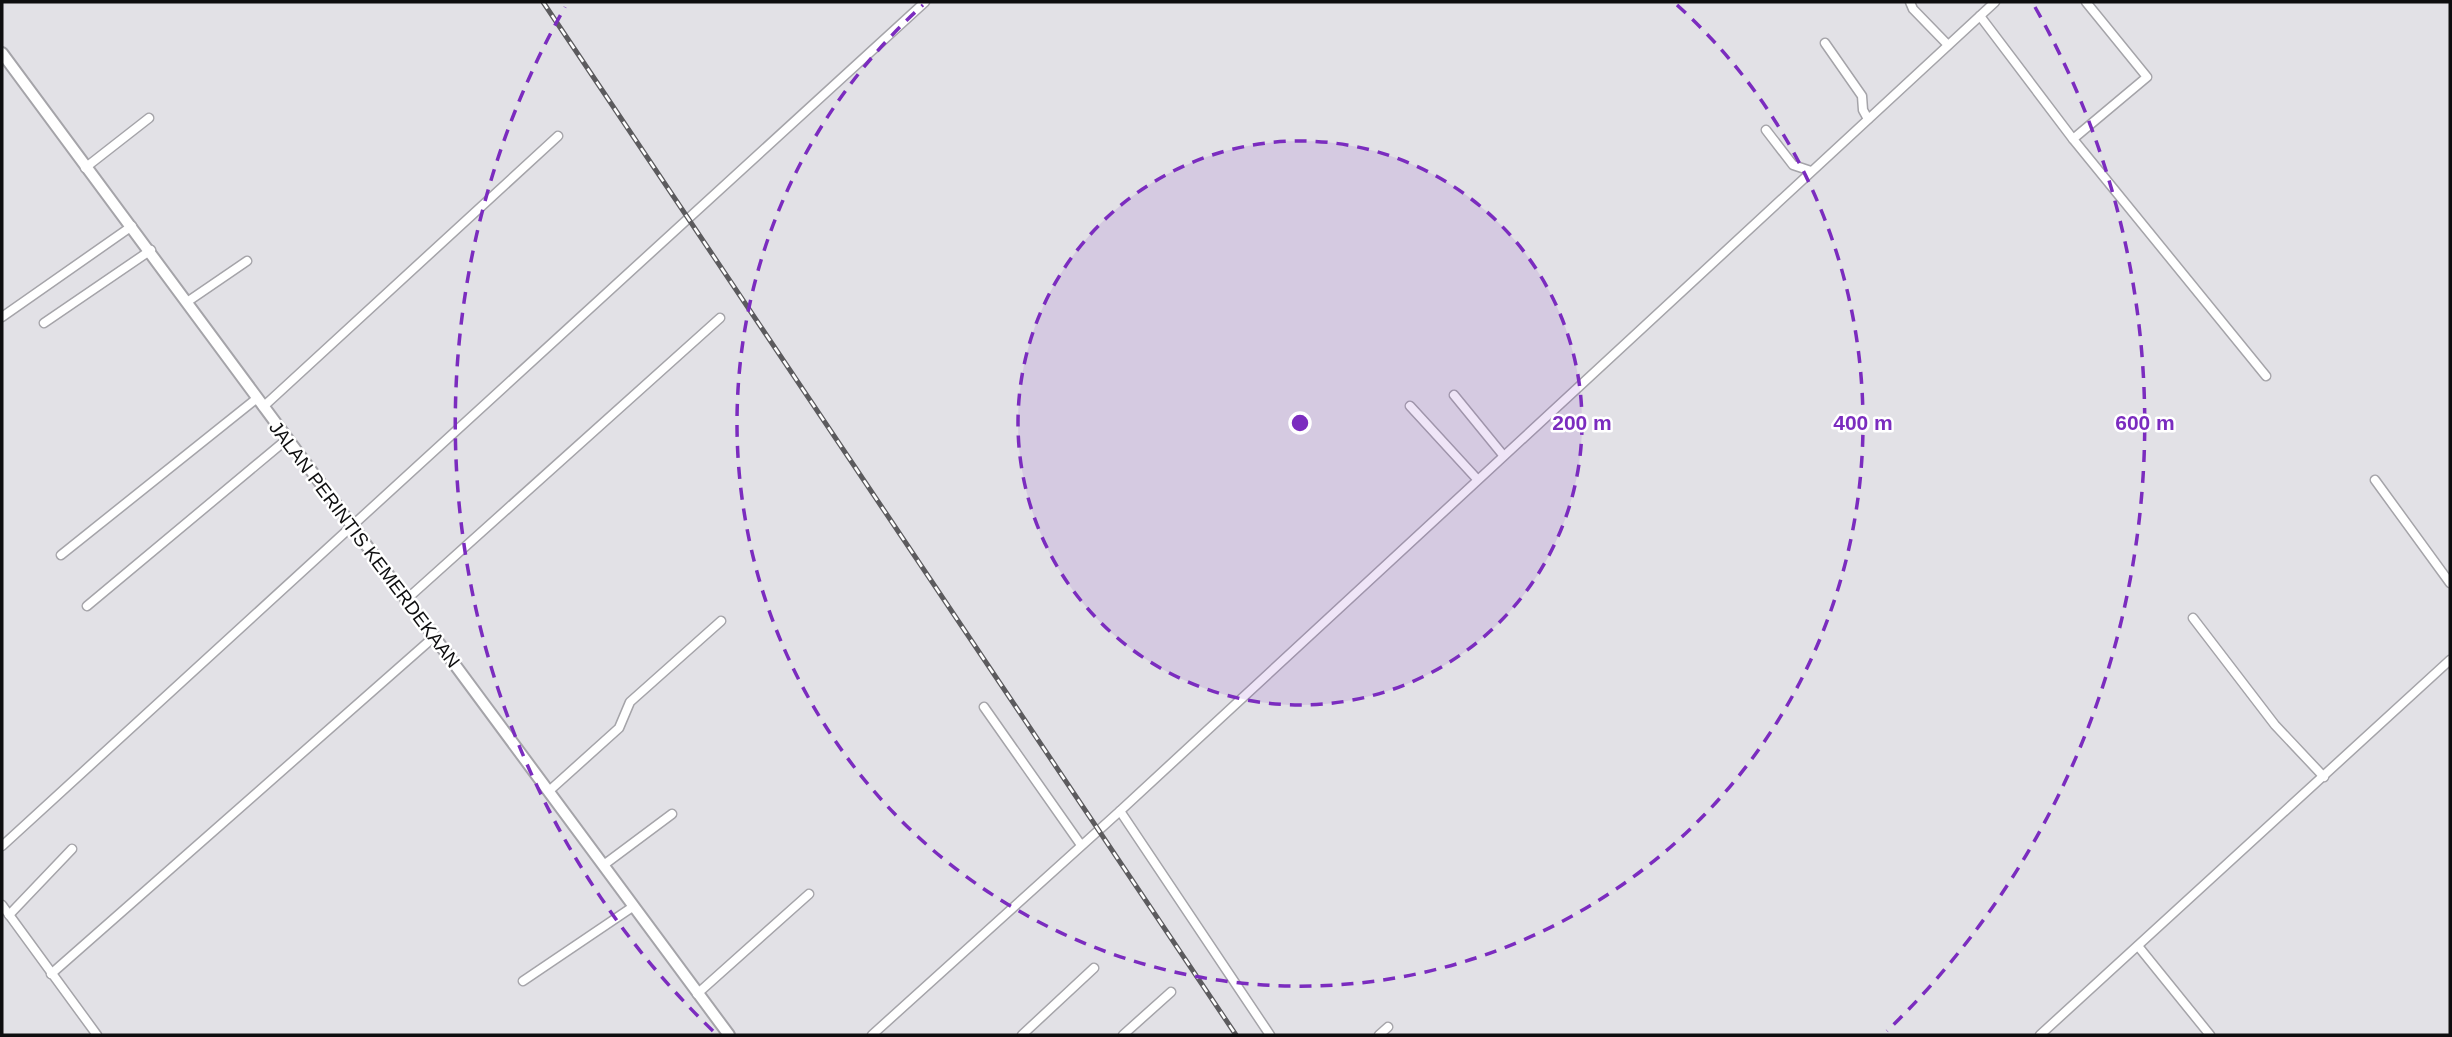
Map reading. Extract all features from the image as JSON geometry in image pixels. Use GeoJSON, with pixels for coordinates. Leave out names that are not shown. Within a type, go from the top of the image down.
{"type":"FeatureCollection","features":[{"type":"Feature","properties":{"kind":"street"},"geometry":{"type":"LineString","coordinates":[[2,846],[352,524],[690,220],[925,2]]}},
{"type":"Feature","properties":{"kind":"street"},"geometry":{"type":"LineString","coordinates":[[1910,2],[1913,9],[1948,45]]}},
{"type":"Feature","properties":{"kind":"street"},"geometry":{"type":"LineString","coordinates":[[872,1035],[1120,811],[1995,2]]}},
{"type":"Feature","properties":{"kind":"street"},"geometry":{"type":"LineString","coordinates":[[2073,139],[2147,77],[2086,2]]}},
{"type":"Feature","properties":{"kind":"street"},"geometry":{"type":"LineString","coordinates":[[1980,16],[2073,139],[2266,376]]}},
{"type":"Feature","properties":{"kind":"street"},"geometry":{"type":"LineString","coordinates":[[1825,43],[1862,96],[1863,110],[1868,119]]}},
{"type":"Feature","properties":{"kind":"street","name":"JALAN PERINTIS KEMERDEKAAN"},"geometry":{"type":"LineString","coordinates":[[2,53],[729,1035]]}},
{"type":"Feature","properties":{"kind":"street"},"geometry":{"type":"LineString","coordinates":[[85,168],[149,118]]}},
{"type":"Feature","properties":{"kind":"street"},"geometry":{"type":"LineString","coordinates":[[1766,130],[1793,164],[1811,171]]}},
{"type":"Feature","properties":{"kind":"street"},"geometry":{"type":"LineString","coordinates":[[61,555],[259,403],[558,136]]}},
{"type":"Feature","properties":{"kind":"street"},"geometry":{"type":"LineString","coordinates":[[2,317],[132,226]]}},
{"type":"Feature","properties":{"kind":"street"},"geometry":{"type":"LineString","coordinates":[[44,323],[150,250]]}},
{"type":"Feature","properties":{"kind":"street"},"geometry":{"type":"LineString","coordinates":[[187,302],[247,261]]}},
{"type":"Feature","properties":{"kind":"street"},"geometry":{"type":"LineString","coordinates":[[408,598],[720,318]]}},
{"type":"Feature","properties":{"kind":"street"},"geometry":{"type":"LineString","coordinates":[[1454,395],[1503,455]]}},
{"type":"Feature","properties":{"kind":"street"},"geometry":{"type":"LineString","coordinates":[[1410,406],[1477,479]]}},
{"type":"Feature","properties":{"kind":"street"},"geometry":{"type":"LineString","coordinates":[[87,606],[286,440]]}},
{"type":"Feature","properties":{"kind":"street"},"geometry":{"type":"LineString","coordinates":[[2375,480],[2450,583]]}},
{"type":"Feature","properties":{"kind":"street"},"geometry":{"type":"LineString","coordinates":[[2193,618],[2275,725],[2324,777]]}},
{"type":"Feature","properties":{"kind":"street"},"geometry":{"type":"LineString","coordinates":[[549,791],[620,728],[630,702],[721,621]]}},
{"type":"Feature","properties":{"kind":"street"},"geometry":{"type":"LineString","coordinates":[[51,974],[435,636]]}},
{"type":"Feature","properties":{"kind":"street"},"geometry":{"type":"LineString","coordinates":[[2040,1035],[2450,660]]}},
{"type":"Feature","properties":{"kind":"street"},"geometry":{"type":"LineString","coordinates":[[985,707],[1081,845]]}},
{"type":"Feature","properties":{"kind":"street"},"geometry":{"type":"LineString","coordinates":[[1120,811],[1270,1035]]}},
{"type":"Feature","properties":{"kind":"street"},"geometry":{"type":"LineString","coordinates":[[605,864],[672,814]]}},
{"type":"Feature","properties":{"kind":"street"},"geometry":{"type":"LineString","coordinates":[[9,915],[72,849]]}},
{"type":"Feature","properties":{"kind":"street"},"geometry":{"type":"LineString","coordinates":[[698,994],[809,894]]}},
{"type":"Feature","properties":{"kind":"street"},"geometry":{"type":"LineString","coordinates":[[2,905],[97,1035]]}},
{"type":"Feature","properties":{"kind":"street"},"geometry":{"type":"LineString","coordinates":[[523,981],[634,906]]}},
{"type":"Feature","properties":{"kind":"street"},"geometry":{"type":"LineString","coordinates":[[2138,947],[2210,1035]]}},
{"type":"Feature","properties":{"kind":"street"},"geometry":{"type":"LineString","coordinates":[[1022,1035],[1094,968]]}},
{"type":"Feature","properties":{"kind":"street"},"geometry":{"type":"LineString","coordinates":[[1123,1035],[1171,992]]}},
{"type":"Feature","properties":{"kind":"street"},"geometry":{"type":"LineString","coordinates":[[1379,1035],[1388,1027]]}},
{"type":"Feature","properties":{"kind":"railway"},"geometry":{"type":"LineString","coordinates":[[543,2],[1236,1035]]}}]}
